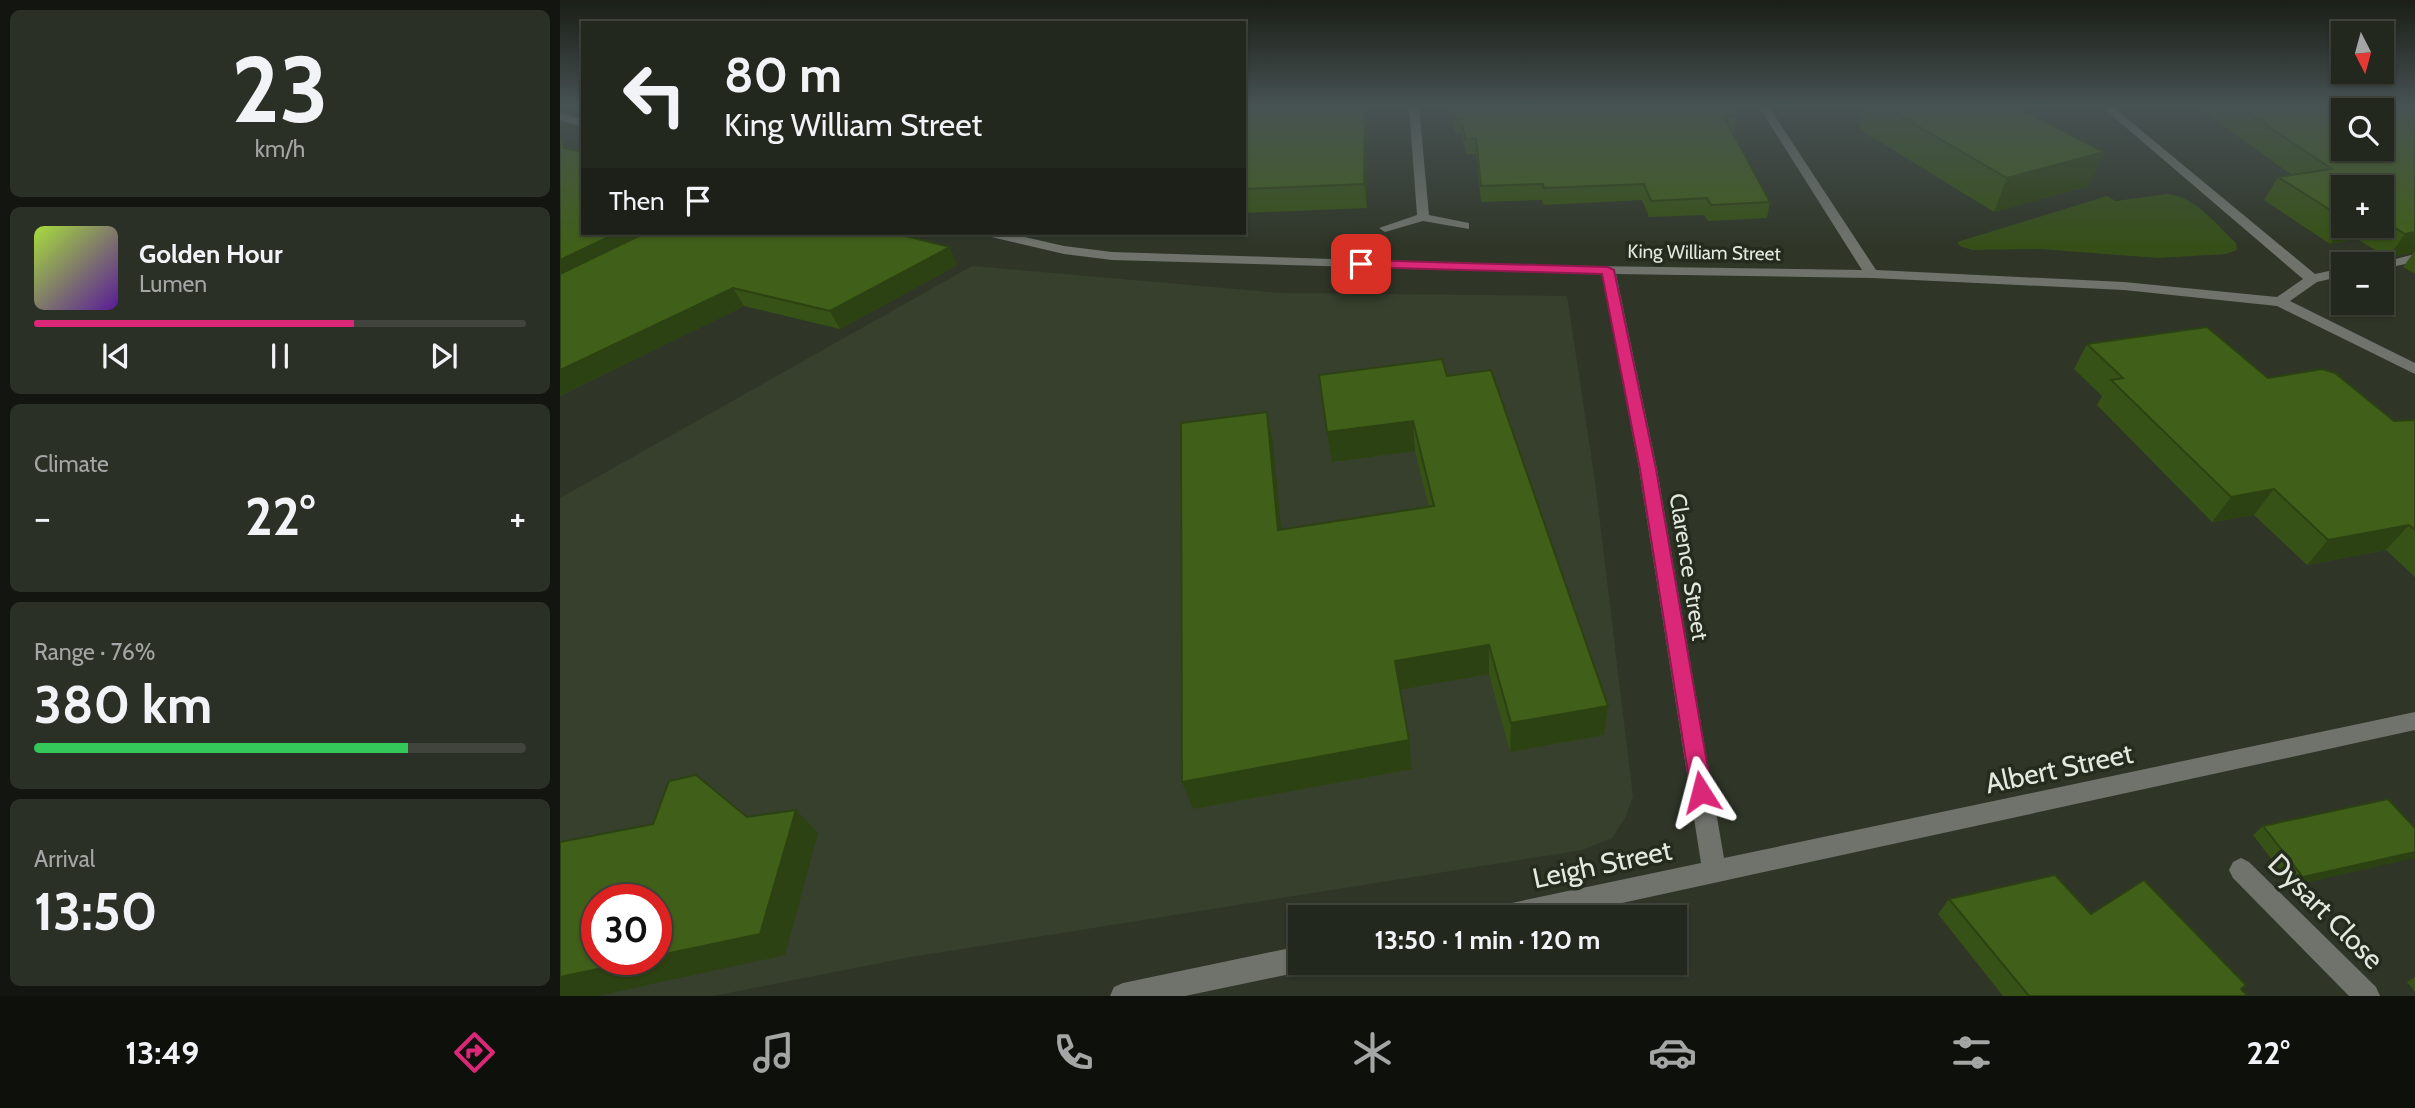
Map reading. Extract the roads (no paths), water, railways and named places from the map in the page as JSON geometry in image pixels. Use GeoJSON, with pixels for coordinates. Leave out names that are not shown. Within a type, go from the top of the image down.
{"type":"FeatureCollection","features":[{"type":"Feature","properties":{"kind":"street"},"geometry":{"type":"LineString","coordinates":[[1418,153],[1423,217]]}},
{"type":"Feature","properties":{"kind":"street"},"geometry":{"type":"LineString","coordinates":[[1794,153],[1872,274]]}},
{"type":"Feature","properties":{"kind":"street"},"geometry":{"type":"LineString","coordinates":[[2163,153],[2312,278]]}},
{"type":"Feature","properties":{"kind":"street"},"geometry":{"type":"LineString","coordinates":[[1385,228],[1423,217],[1464,226]]}},
{"type":"Feature","properties":{"kind":"street","name":"King William Street"},"geometry":{"type":"LineString","coordinates":[[999,235],[1064,250],[1112,256],[1608,270],[1872,274],[2124,286],[2280,302]]}},
{"type":"Feature","properties":{"kind":"street"},"geometry":{"type":"LineString","coordinates":[[2394,262],[2415,258]]}},
{"type":"Feature","properties":{"kind":"street","name":"Clarence Street"},"geometry":{"type":"LineString","coordinates":[[1608,270],[1648,469],[1715,873]]}},
{"type":"Feature","properties":{"kind":"street"},"geometry":{"type":"LineString","coordinates":[[2331,274],[2312,278],[2280,302],[2415,369]]}},
{"type":"Feature","properties":{"kind":"street","name":"Albert Street"},"geometry":{"type":"LineString","coordinates":[[1715,873],[2415,722]]}},
{"type":"Feature","properties":{"kind":"street","name":"Dysart Close"},"geometry":{"type":"LineString","coordinates":[[2241,870],[2367,996]]}},
{"type":"Feature","properties":{"kind":"street","name":"Leigh Street"},"geometry":{"type":"LineString","coordinates":[[1560,905],[1715,873]]}},
{"type":"Feature","properties":{"kind":"street"},"geometry":{"type":"LineString","coordinates":[[1123,996],[1288,962]]}}]}
